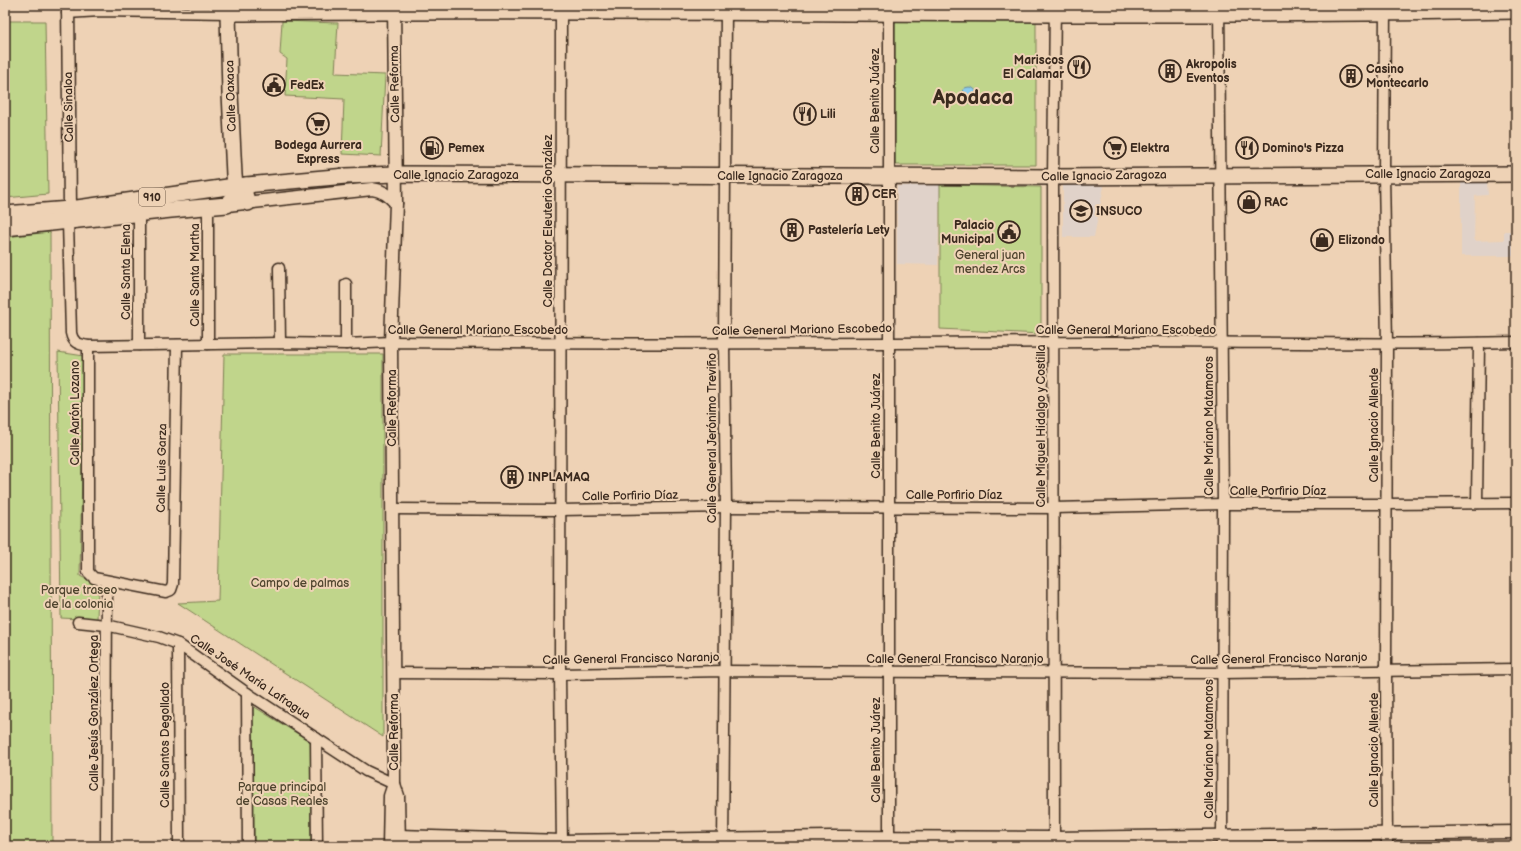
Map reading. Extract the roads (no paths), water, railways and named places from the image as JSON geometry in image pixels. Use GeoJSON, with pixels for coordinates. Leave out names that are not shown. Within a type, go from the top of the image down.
{"type":"FeatureCollection","features":[{"type":"Feature","properties":{"kind":"main road"},"geometry":{"type":"LineString","coordinates":[[228,9],[1385,9],[1516,11]]}},
{"type":"Feature","properties":{"kind":"main road","name":"Calle Oaxaca"},"geometry":{"type":"LineString","coordinates":[[228,9],[230,93],[240,186],[248,203]]}},
{"type":"Feature","properties":{"kind":"main road","name":"Calle Ignacio Zaragoza"},"geometry":{"type":"LineString","coordinates":[[69,215],[140,198],[240,186],[346,176],[396,174],[1053,177],[1516,174]]}},
{"type":"Feature","properties":{"kind":"main road"},"geometry":{"type":"LineString","coordinates":[[227,205],[235,196],[240,186]]}},
{"type":"Feature","properties":{"kind":"main road","name":"Calle Ignacio Zaragoza"},"geometry":{"type":"LineString","coordinates":[[139,214],[227,205]]}},
{"type":"Feature","properties":{"kind":"main road","name":"910"},"geometry":{"type":"LineString","coordinates":[[5,214],[139,214]]}},
{"type":"Feature","properties":{"kind":"main road","name":"910"},"geometry":{"type":"LineString","coordinates":[[5,228],[69,215]]}},
{"type":"Feature","properties":{"kind":"street","name":"Calle Doctor Eleuterio González"},"geometry":{"type":"LineString","coordinates":[[561,8],[562,174],[560,674],[562,843]]}},
{"type":"Feature","properties":{"kind":"street","name":"Calle General Jerónimo Treviño"},"geometry":{"type":"LineString","coordinates":[[723,843],[726,507],[724,344],[726,8]]}},
{"type":"Feature","properties":{"kind":"street"},"geometry":{"type":"LineString","coordinates":[[68,9],[100,11],[228,9]]}},
{"type":"Feature","properties":{"kind":"street","name":"Calle Sinaloa"},"geometry":{"type":"LineString","coordinates":[[68,9],[69,215]]}},
{"type":"Feature","properties":{"kind":"street","name":"Calle Reforma"},"geometry":{"type":"LineString","coordinates":[[389,846],[390,796],[394,784],[391,342],[396,203],[394,9]]}},
{"type":"Feature","properties":{"kind":"street","name":"Calle Benito Juárez"},"geometry":{"type":"LineString","coordinates":[[889,9],[889,842]]}},
{"type":"Feature","properties":{"kind":"street","name":"Calle Ignacio Allende"},"geometry":{"type":"LineString","coordinates":[[1385,9],[1384,175],[1387,343],[1387,840]]}},
{"type":"Feature","properties":{"kind":"street","name":"Calle Miguel Hidalgo y Costilla"},"geometry":{"type":"LineString","coordinates":[[1054,842],[1053,177],[1055,10]]}},
{"type":"Feature","properties":{"kind":"street","name":"Calle Mariano Matamoros"},"geometry":{"type":"LineString","coordinates":[[1219,10],[1222,175],[1222,841]]}},
{"type":"Feature","properties":{"kind":"street","name":"Calle Ignacio Zaragoza"},"geometry":{"type":"LineString","coordinates":[[227,205],[372,189],[380,190],[386,193],[396,203]]}},
{"type":"Feature","properties":{"kind":"street","name":"Calle Santa Elena"},"geometry":{"type":"LineString","coordinates":[[139,345],[140,198]]}},
{"type":"Feature","properties":{"kind":"street","name":"Calle Santa Martha"},"geometry":{"type":"LineString","coordinates":[[208,206],[208,344]]}},
{"type":"Feature","properties":{"kind":"street","name":"Calle Aarón Lozano"},"geometry":{"type":"LineString","coordinates":[[69,215],[71,333],[74,342],[88,346],[87,567],[90,575],[94,578],[107,581]]}},
{"type":"Feature","properties":{"kind":"street"},"geometry":{"type":"LineString","coordinates":[[279,268],[280,343]]}},
{"type":"Feature","properties":{"kind":"street"},"geometry":{"type":"LineString","coordinates":[[346,284],[346,344]]}},
{"type":"Feature","properties":{"kind":"street","name":"Calle General Mariano Escobedo"},"geometry":{"type":"LineString","coordinates":[[88,346],[280,343],[346,344],[391,342],[561,344],[889,342],[1516,342]]}},
{"type":"Feature","properties":{"kind":"street"},"geometry":{"type":"LineString","coordinates":[[1477,503],[1479,343]]}},
{"type":"Feature","properties":{"kind":"street","name":"Calle Luis Garza"},"geometry":{"type":"LineString","coordinates":[[107,581],[166,592],[171,590],[173,584],[177,345]]}},
{"type":"Feature","properties":{"kind":"street","name":"Calle Porfirio Díaz"},"geometry":{"type":"LineString","coordinates":[[393,509],[561,510],[726,507],[1054,508],[1223,504],[1516,502]]}},
{"type":"Feature","properties":{"kind":"street","name":"Calle Jesús González Ortega"},"geometry":{"type":"LineString","coordinates":[[106,846],[107,581]]}},
{"type":"Feature","properties":{"kind":"street","name":"Calle José María Lafragua"},"geometry":{"type":"LineString","coordinates":[[78,622],[106,625],[159,637],[178,644],[247,693],[366,771],[394,784]]}},
{"type":"Feature","properties":{"kind":"street","name":"Calle Santos Degollado"},"geometry":{"type":"LineString","coordinates":[[178,644],[179,846]]}},
{"type":"Feature","properties":{"kind":"street","name":"Calle General Francisco Naranjo"},"geometry":{"type":"LineString","coordinates":[[393,672],[560,674],[724,671],[1222,673],[1516,669]]}},
{"type":"Feature","properties":{"kind":"street"},"geometry":{"type":"LineString","coordinates":[[247,693],[248,846]]}},
{"type":"Feature","properties":{"kind":"street"},"geometry":{"type":"LineString","coordinates":[[316,738],[316,846]]}},
{"type":"Feature","properties":{"kind":"street"},"geometry":{"type":"LineString","coordinates":[[394,784],[398,796],[399,841],[723,843],[832,838],[889,842],[1387,840],[1516,832]]}},
{"type":"Feature","properties":{"kind":"water"},"geometry":{"type":"Polygon","coordinates":[[[966,87],[972,87],[977,92],[975,101],[972,103],[966,103],[961,98],[961,92],[966,87]]]}},
{"type":"Feature","properties":{"kind":"place","name":"Mariscos El Calamar"},"geometry":{"type":"Point","coordinates":[1079,67]}},
{"type":"Feature","properties":{"kind":"place","name":"Akropolis Eventos"},"geometry":{"type":"Point","coordinates":[1170,71]}},
{"type":"Feature","properties":{"kind":"place","name":"Casino Montecarlo"},"geometry":{"type":"Point","coordinates":[1351,76]}},
{"type":"Feature","properties":{"kind":"place","name":"FedEx"},"geometry":{"type":"Point","coordinates":[274,85]}},
{"type":"Feature","properties":{"kind":"place","name":"Lili"},"geometry":{"type":"Point","coordinates":[805,114]}},
{"type":"Feature","properties":{"kind":"place","name":"Bodega Aurrera Express"},"geometry":{"type":"Point","coordinates":[318,124]}},
{"type":"Feature","properties":{"kind":"place","name":"Pemex"},"geometry":{"type":"Point","coordinates":[432,148]}},
{"type":"Feature","properties":{"kind":"place","name":"Elektra"},"geometry":{"type":"Point","coordinates":[1115,148]}},
{"type":"Feature","properties":{"kind":"place","name":"Domino's Pizza"},"geometry":{"type":"Point","coordinates":[1247,148]}},
{"type":"Feature","properties":{"kind":"place","name":"CER"},"geometry":{"type":"Point","coordinates":[857,194]}},
{"type":"Feature","properties":{"kind":"place","name":"RAC"},"geometry":{"type":"Point","coordinates":[1249,202]}},
{"type":"Feature","properties":{"kind":"place","name":"INSUCO"},"geometry":{"type":"Point","coordinates":[1081,211]}},
{"type":"Feature","properties":{"kind":"place","name":"Pastelería Lety"},"geometry":{"type":"Point","coordinates":[792,230]}},
{"type":"Feature","properties":{"kind":"place","name":"Palacio Municipal"},"geometry":{"type":"Point","coordinates":[1009,232]}},
{"type":"Feature","properties":{"kind":"place","name":"Elizondo"},"geometry":{"type":"Point","coordinates":[1322,240]}},
{"type":"Feature","properties":{"kind":"place","name":"INPLAMAQ"},"geometry":{"type":"Point","coordinates":[512,477]}},
{"type":"Feature","properties":{"kind":"district","name":"Apodaca"},"geometry":{"type":"Point","coordinates":[973,98]}},
{"type":"Feature","properties":{"kind":"park label","name":"General juan mendez Arcs"},"geometry":{"type":"Point","coordinates":[990,262]}},
{"type":"Feature","properties":{"kind":"park label","name":"Campo de palmas"},"geometry":{"type":"Point","coordinates":[300,583]}},
{"type":"Feature","properties":{"kind":"park label","name":"Parque traseo de la colonia"},"geometry":{"type":"Point","coordinates":[79,597]}},
{"type":"Feature","properties":{"kind":"park label","name":"Parque principal de Casas Reales"},"geometry":{"type":"Point","coordinates":[282,794]}}]}
